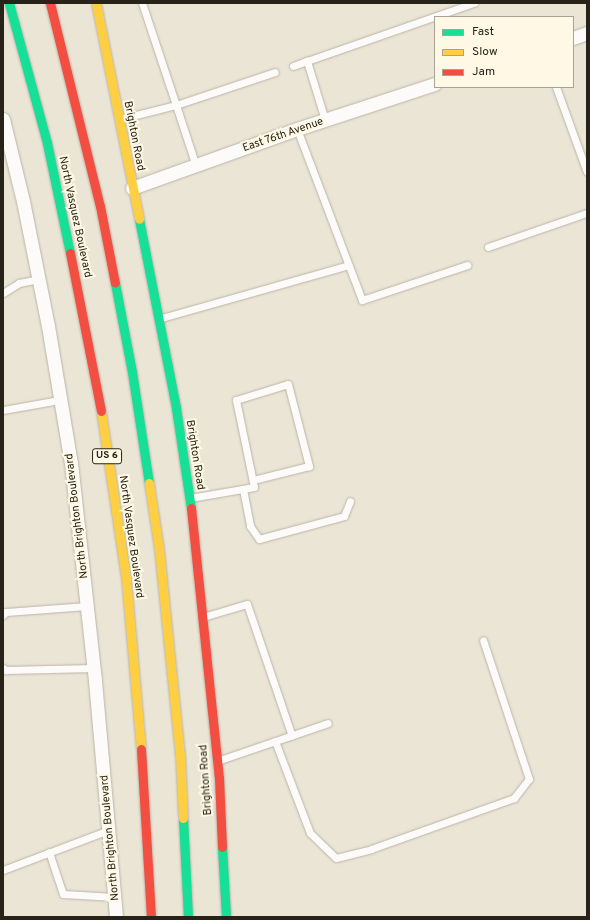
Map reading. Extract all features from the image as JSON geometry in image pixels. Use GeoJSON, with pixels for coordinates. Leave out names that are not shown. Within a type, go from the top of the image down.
{"type":"FeatureCollection","features":[{"type":"Feature","properties":{"kind":"main road","name":"North Vasquez Boulevard"},"geometry":{"type":"LineString","coordinates":[[9,3],[47,143],[78,289],[99,398],[127,586],[144,782],[151,917]]}},
{"type":"Feature","properties":{"kind":"main road"},"geometry":{"type":"LineString","coordinates":[[50,3],[100,206],[132,372],[159,549],[180,746],[188,917]]}},
{"type":"Feature","properties":{"kind":"main road","name":"Brighton Road"},"geometry":{"type":"LineString","coordinates":[[96,3],[176,408],[190,498],[217,761],[226,917]]}},
{"type":"Feature","properties":{"kind":"street"},"geometry":{"type":"LineString","coordinates":[[574,38],[587,33]]}},
{"type":"Feature","properties":{"kind":"street","name":"East 76th Avenue"},"geometry":{"type":"LineString","coordinates":[[132,188],[325,120],[434,84]]}},
{"type":"Feature","properties":{"kind":"street","name":"North Brighton Boulevard"},"geometry":{"type":"LineString","coordinates":[[3,120],[23,201],[39,279],[71,463],[88,606],[116,917]]}},
{"type":"Feature","properties":{"kind":"lane"},"geometry":{"type":"LineString","coordinates":[[142,3],[196,166]]}},
{"type":"Feature","properties":{"kind":"lane"},"geometry":{"type":"LineString","coordinates":[[437,16],[474,3]]}},
{"type":"Feature","properties":{"kind":"lane"},"geometry":{"type":"LineString","coordinates":[[293,66],[434,17]]}},
{"type":"Feature","properties":{"kind":"lane"},"geometry":{"type":"LineString","coordinates":[[307,61],[325,120]]}},
{"type":"Feature","properties":{"kind":"lane"},"geometry":{"type":"LineString","coordinates":[[119,120],[176,105],[275,72]]}},
{"type":"Feature","properties":{"kind":"lane"},"geometry":{"type":"LineString","coordinates":[[556,88],[587,172]]}},
{"type":"Feature","properties":{"kind":"lane"},"geometry":{"type":"LineString","coordinates":[[297,130],[362,300],[467,265]]}},
{"type":"Feature","properties":{"kind":"lane"},"geometry":{"type":"LineString","coordinates":[[488,247],[587,213]]}},
{"type":"Feature","properties":{"kind":"lane"},"geometry":{"type":"LineString","coordinates":[[158,319],[348,265]]}},
{"type":"Feature","properties":{"kind":"lane"},"geometry":{"type":"LineString","coordinates":[[3,293],[19,283],[39,279]]}},
{"type":"Feature","properties":{"kind":"lane"},"geometry":{"type":"LineString","coordinates":[[190,498],[254,487],[236,400],[288,384],[309,466],[253,480]]}},
{"type":"Feature","properties":{"kind":"lane"},"geometry":{"type":"LineString","coordinates":[[3,410],[60,400]]}},
{"type":"Feature","properties":{"kind":"lane"},"geometry":{"type":"LineString","coordinates":[[243,489],[250,526],[259,539],[344,516],[350,501]]}},
{"type":"Feature","properties":{"kind":"lane"},"geometry":{"type":"LineString","coordinates":[[203,617],[247,604],[292,736]]}},
{"type":"Feature","properties":{"kind":"lane"},"geometry":{"type":"LineString","coordinates":[[3,615],[6,612],[88,606]]}},
{"type":"Feature","properties":{"kind":"lane"},"geometry":{"type":"LineString","coordinates":[[275,742],[310,833],[336,858],[371,849],[514,798],[529,779],[483,640]]}},
{"type":"Feature","properties":{"kind":"lane"},"geometry":{"type":"LineString","coordinates":[[3,668],[6,670],[94,668]]}},
{"type":"Feature","properties":{"kind":"lane"},"geometry":{"type":"LineString","coordinates":[[217,761],[328,724]]}},
{"type":"Feature","properties":{"kind":"lane"},"geometry":{"type":"LineString","coordinates":[[3,870],[109,830]]}},
{"type":"Feature","properties":{"kind":"lane"},"geometry":{"type":"LineString","coordinates":[[49,852],[63,894],[115,897]]}},
{"type":"Feature","properties":{"kind":"traffic: fast"},"geometry":{"type":"LineString","coordinates":[[9,3],[47,143],[70,253]]}},
{"type":"Feature","properties":{"kind":"traffic: fast"},"geometry":{"type":"LineString","coordinates":[[139,219],[176,408],[191,508]]}},
{"type":"Feature","properties":{"kind":"traffic: fast"},"geometry":{"type":"LineString","coordinates":[[115,283],[132,372],[149,483]]}},
{"type":"Feature","properties":{"kind":"traffic: fast"},"geometry":{"type":"LineString","coordinates":[[183,818],[188,917]]}},
{"type":"Feature","properties":{"kind":"traffic: fast"},"geometry":{"type":"LineString","coordinates":[[222,847],[226,917]]}},
{"type":"Feature","properties":{"kind":"traffic: slow"},"geometry":{"type":"LineString","coordinates":[[96,3],[139,219]]}},
{"type":"Feature","properties":{"kind":"traffic: slow"},"geometry":{"type":"LineString","coordinates":[[101,411],[126,578],[141,749]]}},
{"type":"Feature","properties":{"kind":"traffic: slow"},"geometry":{"type":"LineString","coordinates":[[149,483],[159,549],[180,754],[183,818]]}},
{"type":"Feature","properties":{"kind":"traffic: jam"},"geometry":{"type":"LineString","coordinates":[[50,3],[100,206],[115,283]]}},
{"type":"Feature","properties":{"kind":"traffic: jam"},"geometry":{"type":"LineString","coordinates":[[70,253],[101,411]]}},
{"type":"Feature","properties":{"kind":"traffic: jam"},"geometry":{"type":"LineString","coordinates":[[191,508],[219,778],[222,847]]}},
{"type":"Feature","properties":{"kind":"traffic: jam"},"geometry":{"type":"LineString","coordinates":[[141,749],[151,917]]}}]}
